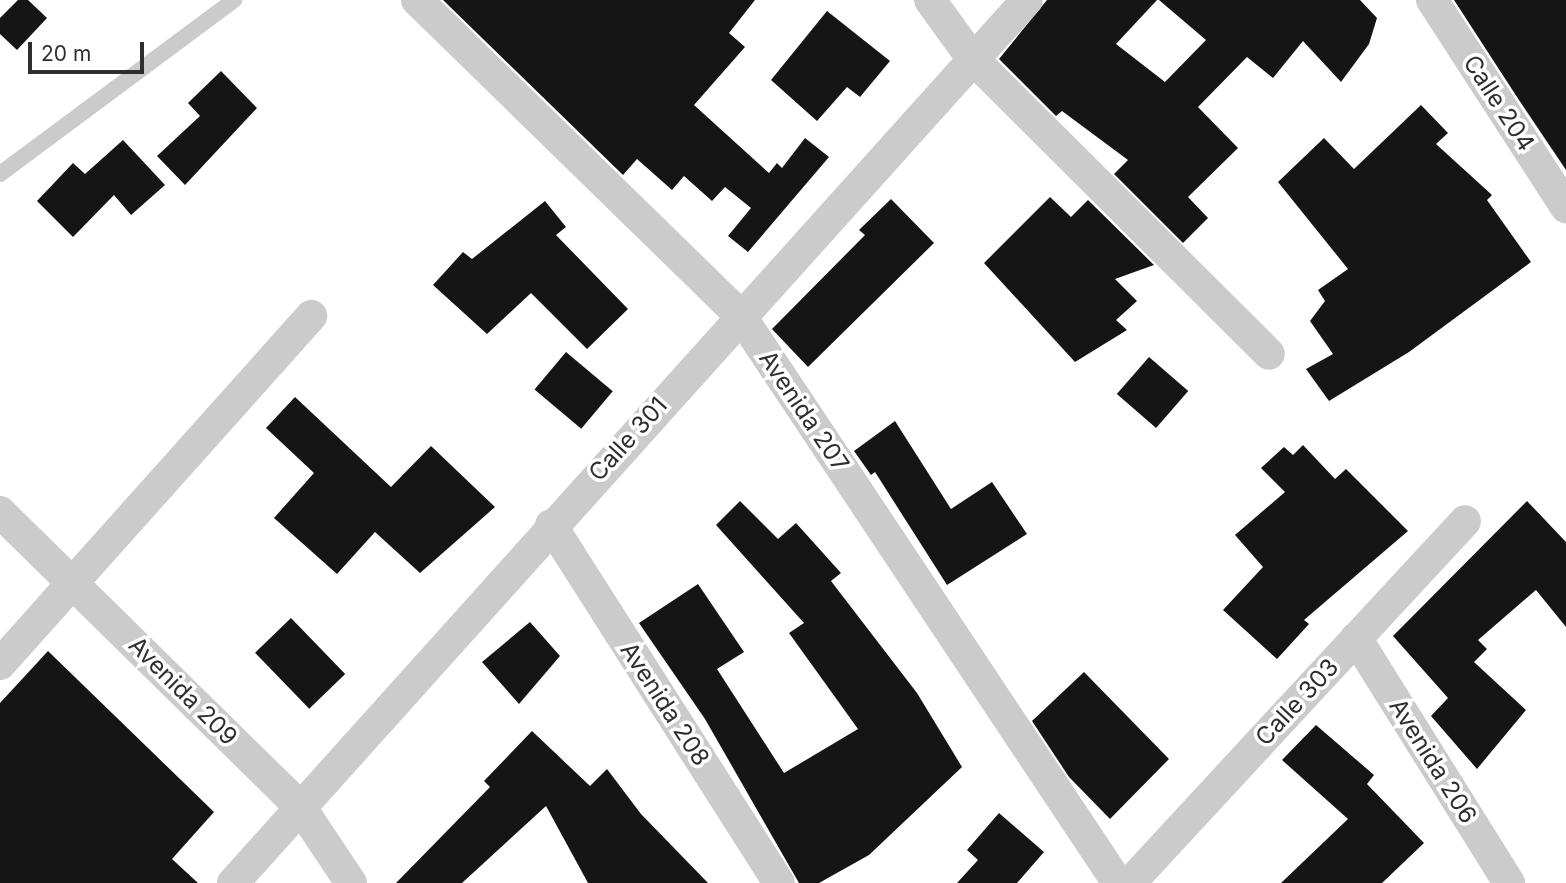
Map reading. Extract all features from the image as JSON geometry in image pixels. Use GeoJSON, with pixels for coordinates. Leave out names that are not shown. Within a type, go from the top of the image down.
{"type":"FeatureCollection","features":[{"type":"Feature","properties":{"kind":"street","name":"Avenida 207"},"geometry":{"type":"LineString","coordinates":[[417,0],[740,315],[1118,883]]}},
{"type":"Feature","properties":{"kind":"street"},"geometry":{"type":"LineString","coordinates":[[930,0],[972,58],[1269,354]]}},
{"type":"Feature","properties":{"kind":"street","name":"Calle 301"},"geometry":{"type":"LineString","coordinates":[[233,883],[551,524],[1027,0]]}},
{"type":"Feature","properties":{"kind":"street","name":"Calle 204"},"geometry":{"type":"LineString","coordinates":[[1432,0],[1566,206]]}},
{"type":"Feature","properties":{"kind":"street"},"geometry":{"type":"LineString","coordinates":[[0,664],[72,579],[311,316]]}},
{"type":"Feature","properties":{"kind":"street","name":"Avenida 209"},"geometry":{"type":"LineString","coordinates":[[0,512],[72,579],[301,808],[351,883]]}},
{"type":"Feature","properties":{"kind":"street","name":"Calle 303"},"geometry":{"type":"LineString","coordinates":[[1130,883],[1465,521]]}},
{"type":"Feature","properties":{"kind":"street","name":"Avenida 208"},"geometry":{"type":"LineString","coordinates":[[551,524],[779,883]]}},
{"type":"Feature","properties":{"kind":"street","name":"Avenida 206"},"geometry":{"type":"LineString","coordinates":[[1356,638],[1509,883]]}},
{"type":"Feature","properties":{"kind":"lane"},"geometry":{"type":"LineString","coordinates":[[0,174],[234,0]]}},
{"type":"Feature","properties":{"kind":"building"},"geometry":{"type":"Polygon","coordinates":[[[18,0],[28,0],[47,18],[17,50],[0,34],[0,18],[18,0]]]}},
{"type":"Feature","properties":{"kind":"building"},"geometry":{"type":"Polygon","coordinates":[[[443,0],[755,0],[729,33],[745,47],[694,105],[769,173],[777,163],[782,168],[805,138],[829,157],[748,252],[728,236],[751,208],[725,187],[712,201],[684,176],[672,190],[637,159],[623,175],[443,0]]]}},
{"type":"Feature","properties":{"kind":"building"},"geometry":{"type":"Polygon","coordinates":[[[1047,0],[1157,0],[1116,44],[1165,82],[1206,40],[1159,0],[1360,0],[1377,18],[1369,44],[1341,82],[1303,41],[1273,78],[1247,57],[1198,107],[1238,148],[1188,197],[1208,218],[1183,243],[1114,174],[1128,160],[1062,111],[1056,116],[999,59],[1047,0]]]}},
{"type":"Feature","properties":{"kind":"building"},"geometry":{"type":"Polygon","coordinates":[[[1454,0],[1566,0],[1566,170],[1517,97],[1454,0]]]}},
{"type":"Feature","properties":{"kind":"building"},"geometry":{"type":"Polygon","coordinates":[[[827,11],[890,61],[860,97],[847,87],[817,121],[771,80],[827,11]]]}},
{"type":"Feature","properties":{"kind":"building"},"geometry":{"type":"Polygon","coordinates":[[[221,71],[257,108],[185,185],[157,156],[200,116],[188,103],[221,71]]]}},
{"type":"Feature","properties":{"kind":"building"},"geometry":{"type":"Polygon","coordinates":[[[1421,105],[1448,133],[1436,144],[1492,195],[1487,200],[1531,262],[1409,352],[1329,401],[1306,369],[1333,354],[1310,321],[1325,301],[1318,290],[1348,269],[1278,182],[1324,138],[1354,169],[1421,105]]]}},
{"type":"Feature","properties":{"kind":"building"},"geometry":{"type":"Polygon","coordinates":[[[123,140],[165,185],[131,215],[114,195],[73,237],[37,201],[73,163],[85,174],[123,140]]]}},
{"type":"Feature","properties":{"kind":"building"},"geometry":{"type":"Polygon","coordinates":[[[1050,197],[1071,217],[1088,200],[1154,265],[1115,279],[1137,301],[1116,320],[1127,330],[1075,362],[984,263],[1050,197]]]}},
{"type":"Feature","properties":{"kind":"building"},"geometry":{"type":"Polygon","coordinates":[[[891,199],[934,243],[808,367],[772,329],[865,235],[859,230],[891,199]]]}},
{"type":"Feature","properties":{"kind":"building"},"geometry":{"type":"Polygon","coordinates":[[[545,201],[566,227],[556,235],[628,309],[587,349],[531,293],[487,334],[433,285],[463,252],[472,259],[545,201]]]}},
{"type":"Feature","properties":{"kind":"building"},"geometry":{"type":"Polygon","coordinates":[[[566,352],[613,391],[581,429],[535,390],[566,352]]]}},
{"type":"Feature","properties":{"kind":"building"},"geometry":{"type":"Polygon","coordinates":[[[1149,357],[1188,391],[1156,428],[1117,394],[1149,357]]]}},
{"type":"Feature","properties":{"kind":"building"},"geometry":{"type":"Polygon","coordinates":[[[295,397],[391,487],[431,446],[495,507],[420,573],[375,532],[337,574],[274,518],[314,473],[266,428],[295,397]]]}},
{"type":"Feature","properties":{"kind":"building"},"geometry":{"type":"Polygon","coordinates":[[[895,421],[951,509],[992,482],[1027,534],[947,585],[875,472],[871,475],[854,451],[895,421]]]}},
{"type":"Feature","properties":{"kind":"building"},"geometry":{"type":"Polygon","coordinates":[[[1303,445],[1335,479],[1346,469],[1408,531],[1304,620],[1309,624],[1277,659],[1223,610],[1263,567],[1235,535],[1285,492],[1261,468],[1284,447],[1293,455],[1303,445]]]}},
{"type":"Feature","properties":{"kind":"building"},"geometry":{"type":"Polygon","coordinates":[[[740,501],[778,539],[796,523],[841,573],[831,581],[917,693],[962,767],[869,855],[819,883],[799,883],[705,719],[639,623],[698,584],[744,652],[717,669],[784,773],[858,729],[789,633],[804,623],[716,525],[740,501]]]}},
{"type":"Feature","properties":{"kind":"building"},"geometry":{"type":"Polygon","coordinates":[[[1527,501],[1566,542],[1566,627],[1536,590],[1478,640],[1487,649],[1474,662],[1526,710],[1477,769],[1431,716],[1448,698],[1393,636],[1527,501]]]}},
{"type":"Feature","properties":{"kind":"building"},"geometry":{"type":"Polygon","coordinates":[[[291,618],[345,674],[309,709],[255,653],[291,618]]]}},
{"type":"Feature","properties":{"kind":"building"},"geometry":{"type":"Polygon","coordinates":[[[530,622],[560,656],[519,704],[482,662],[530,622]]]}},
{"type":"Feature","properties":{"kind":"building"},"geometry":{"type":"Polygon","coordinates":[[[48,651],[214,812],[172,859],[198,883],[0,883],[0,703],[48,651]]]}},
{"type":"Feature","properties":{"kind":"building"},"geometry":{"type":"Polygon","coordinates":[[[1084,672],[1169,759],[1110,819],[1069,777],[1032,721],[1084,672]]]}},
{"type":"Feature","properties":{"kind":"building"},"geometry":{"type":"Polygon","coordinates":[[[1316,725],[1374,775],[1367,784],[1424,843],[1382,883],[1281,883],[1348,819],[1282,760],[1316,725]]]}},
{"type":"Feature","properties":{"kind":"building"},"geometry":{"type":"Polygon","coordinates":[[[532,731],[590,786],[607,769],[641,814],[708,883],[588,883],[546,806],[462,883],[396,883],[490,787],[484,781],[532,731]]]}},
{"type":"Feature","properties":{"kind":"building"},"geometry":{"type":"Polygon","coordinates":[[[999,813],[1044,852],[1017,883],[957,883],[978,860],[967,850],[999,813]]]}}]}
